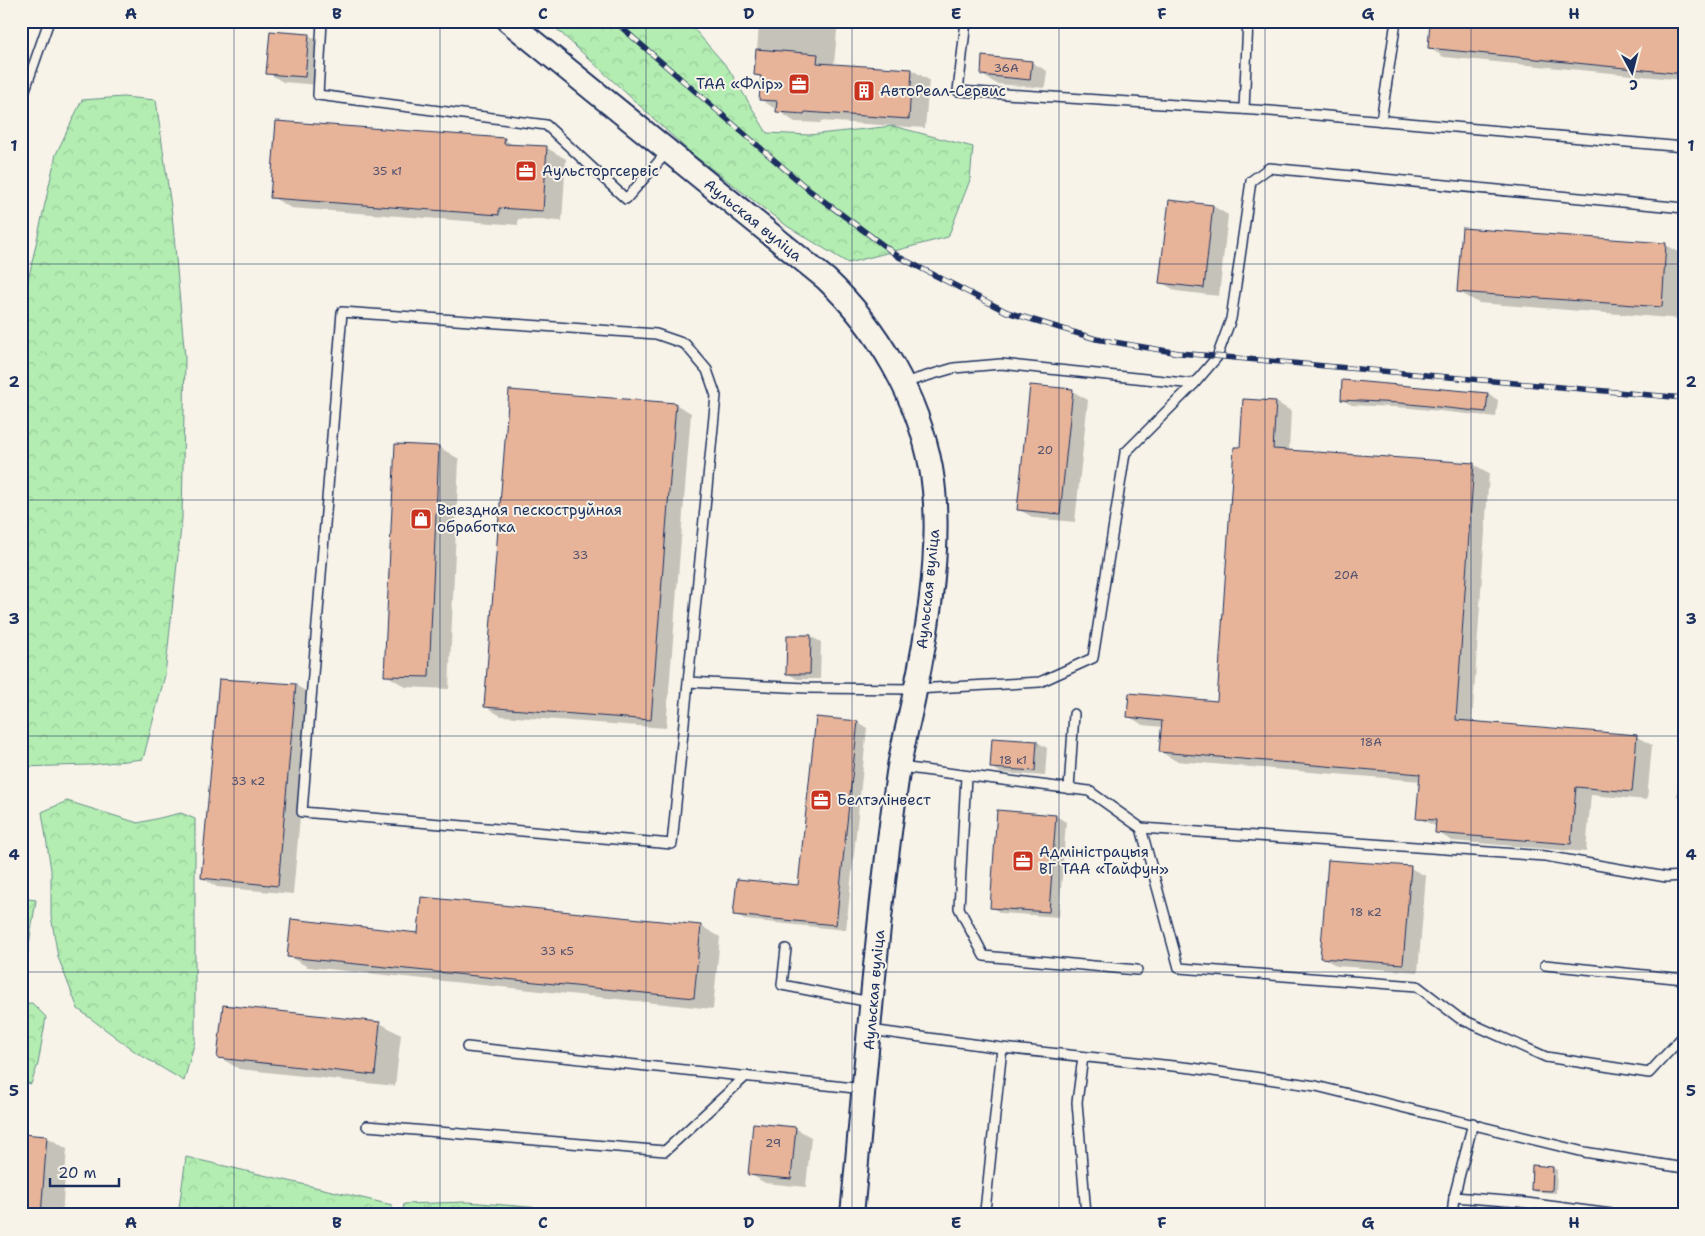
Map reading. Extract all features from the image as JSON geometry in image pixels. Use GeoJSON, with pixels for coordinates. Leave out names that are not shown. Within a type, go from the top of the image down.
{"type":"FeatureCollection","features":[{"type":"Feature","properties":{"kind":"street","name":"Аульская вуліца"},"geometry":{"type":"LineString","coordinates":[[508,21],[826,279],[849,302],[902,383],[914,408],[932,469],[935,530],[929,604],[916,689],[899,767],[887,850],[852,1215]]}},
{"type":"Feature","properties":{"kind":"lane"},"geometry":{"type":"LineString","coordinates":[[21,101],[49,21]]}},
{"type":"Feature","properties":{"kind":"lane"},"geometry":{"type":"LineString","coordinates":[[322,21],[318,95],[546,125],[626,199],[668,151]]}},
{"type":"Feature","properties":{"kind":"lane"},"geometry":{"type":"LineString","coordinates":[[966,21],[958,91],[1244,109],[1684,147]]}},
{"type":"Feature","properties":{"kind":"lane"},"geometry":{"type":"LineString","coordinates":[[1244,109],[1248,21]]}},
{"type":"Feature","properties":{"kind":"lane"},"geometry":{"type":"LineString","coordinates":[[1381,121],[1396,21]]}},
{"type":"Feature","properties":{"kind":"lane"},"geometry":{"type":"LineString","coordinates":[[688,682],[806,688],[916,689],[1040,682],[1092,658],[1124,453],[1194,384],[1217,357],[1231,318],[1251,182],[1269,168],[1684,208]]}},
{"type":"Feature","properties":{"kind":"lane"},"geometry":{"type":"LineString","coordinates":[[342,312],[656,334],[684,344],[707,370],[716,396],[688,682],[672,844],[302,812],[342,312]]}},
{"type":"Feature","properties":{"kind":"lane"},"geometry":{"type":"LineString","coordinates":[[902,383],[954,368],[1001,364],[1194,384]]}},
{"type":"Feature","properties":{"kind":"lane"},"geometry":{"type":"LineString","coordinates":[[1069,789],[1074,714]]}},
{"type":"Feature","properties":{"kind":"lane"},"geometry":{"type":"LineString","coordinates":[[899,767],[1089,791],[1140,828],[1545,856],[1666,877],[1684,876]]}},
{"type":"Feature","properties":{"kind":"lane"},"geometry":{"type":"LineString","coordinates":[[966,776],[958,908],[984,956],[1137,970]]}},
{"type":"Feature","properties":{"kind":"lane"},"geometry":{"type":"LineString","coordinates":[[1140,828],[1179,968],[1417,986],[1459,1018],[1546,1057],[1649,1074],[1684,1035]]}},
{"type":"Feature","properties":{"kind":"lane"},"geometry":{"type":"LineString","coordinates":[[786,949],[782,985],[873,1003]]}},
{"type":"Feature","properties":{"kind":"lane"},"geometry":{"type":"LineString","coordinates":[[1545,965],[1684,979]]}},
{"type":"Feature","properties":{"kind":"lane"},"geometry":{"type":"LineString","coordinates":[[870,1030],[1002,1048],[1192,1068],[1316,1086],[1473,1123],[1584,1152],[1684,1168]]}},
{"type":"Feature","properties":{"kind":"lane"},"geometry":{"type":"LineString","coordinates":[[467,1046],[864,1089]]}},
{"type":"Feature","properties":{"kind":"lane"},"geometry":{"type":"LineString","coordinates":[[984,1213],[1002,1048]]}},
{"type":"Feature","properties":{"kind":"lane"},"geometry":{"type":"LineString","coordinates":[[1083,1057],[1077,1102],[1086,1215]]}},
{"type":"Feature","properties":{"kind":"lane"},"geometry":{"type":"LineString","coordinates":[[367,1126],[666,1150],[746,1076]]}},
{"type":"Feature","properties":{"kind":"lane"},"geometry":{"type":"LineString","coordinates":[[1452,1215],[1454,1197],[1473,1123]]}},
{"type":"Feature","properties":{"kind":"lane"},"geometry":{"type":"LineString","coordinates":[[1454,1197],[1519,1202],[1619,1215]]}},
{"type":"Feature","properties":{"kind":"green space"},"geometry":{"type":"Polygon","coordinates":[[[548,21],[687,21],[728,68],[767,133],[809,135],[893,126],[973,147],[970,180],[948,237],[848,263],[787,226],[692,154],[548,21]]]}},
{"type":"Feature","properties":{"kind":"green space"},"geometry":{"type":"Polygon","coordinates":[[[123,97],[156,100],[172,214],[185,358],[182,518],[165,675],[143,759],[89,765],[21,767],[21,312],[56,154],[82,100],[123,97]]]}},
{"type":"Feature","properties":{"kind":"green space"},"geometry":{"type":"Polygon","coordinates":[[[67,801],[138,823],[181,813],[195,819],[195,1041],[184,1081],[137,1053],[78,1009],[58,957],[51,916],[51,870],[42,812],[67,801]]]}},
{"type":"Feature","properties":{"kind":"green space"},"geometry":{"type":"Polygon","coordinates":[[[21,898],[36,900],[22,989],[21,989],[21,898]]]}},
{"type":"Feature","properties":{"kind":"green space"},"geometry":{"type":"Polygon","coordinates":[[[32,1003],[46,1017],[38,1064],[31,1084],[21,1081],[21,1004],[32,1003]]]}},
{"type":"Feature","properties":{"kind":"green space"},"geometry":{"type":"Polygon","coordinates":[[[186,1157],[392,1205],[392,1215],[178,1215],[186,1157]]]}},
{"type":"Feature","properties":{"kind":"green space"},"geometry":{"type":"Polygon","coordinates":[[[468,1202],[624,1215],[402,1215],[404,1204],[468,1202]]]}},
{"type":"Feature","properties":{"kind":"building"},"geometry":{"type":"Polygon","coordinates":[[[1430,21],[1684,21],[1684,74],[1428,48],[1430,21]]]}},
{"type":"Feature","properties":{"kind":"building"},"geometry":{"type":"Polygon","coordinates":[[[270,31],[309,34],[305,77],[266,74],[270,31]]]}},
{"type":"Feature","properties":{"kind":"building"},"geometry":{"type":"Polygon","coordinates":[[[756,49],[818,54],[817,63],[912,69],[909,119],[805,112],[804,114],[776,112],[777,101],[759,100],[761,76],[754,75],[756,49]]]}},
{"type":"Feature","properties":{"kind":"building"},"geometry":{"type":"Polygon","coordinates":[[[982,56],[1032,61],[1030,80],[981,75],[982,56]]]}},
{"type":"Feature","properties":{"kind":"building"},"geometry":{"type":"Polygon","coordinates":[[[276,121],[505,138],[504,144],[547,146],[543,211],[499,208],[499,215],[270,198],[276,121]]]}},
{"type":"Feature","properties":{"kind":"building"},"geometry":{"type":"Polygon","coordinates":[[[1169,200],[1213,205],[1204,288],[1159,283],[1169,200]]]}},
{"type":"Feature","properties":{"kind":"building"},"geometry":{"type":"Polygon","coordinates":[[[1462,228],[1666,243],[1662,307],[1457,292],[1462,228]]]}},
{"type":"Feature","properties":{"kind":"building"},"geometry":{"type":"Polygon","coordinates":[[[1342,380],[1488,393],[1486,412],[1400,403],[1341,400],[1342,380]]]}},
{"type":"Feature","properties":{"kind":"building"},"geometry":{"type":"Polygon","coordinates":[[[1030,385],[1073,389],[1060,514],[1017,510],[1030,385]]]}},
{"type":"Feature","properties":{"kind":"building"},"geometry":{"type":"Polygon","coordinates":[[[509,390],[676,403],[651,720],[484,707],[509,390]]]}},
{"type":"Feature","properties":{"kind":"building"},"geometry":{"type":"Polygon","coordinates":[[[1243,399],[1276,401],[1273,449],[1474,463],[1456,720],[1637,735],[1632,792],[1576,787],[1571,844],[1435,833],[1436,820],[1416,819],[1420,774],[1159,752],[1162,721],[1127,717],[1129,693],[1217,701],[1234,447],[1240,447],[1243,399]]]}},
{"type":"Feature","properties":{"kind":"building"},"geometry":{"type":"Polygon","coordinates":[[[395,444],[439,446],[429,677],[384,676],[395,444]]]}},
{"type":"Feature","properties":{"kind":"building"},"geometry":{"type":"Polygon","coordinates":[[[787,635],[811,635],[810,674],[786,674],[787,635]]]}},
{"type":"Feature","properties":{"kind":"building"},"geometry":{"type":"Polygon","coordinates":[[[219,679],[296,684],[278,886],[201,878],[219,679]]]}},
{"type":"Feature","properties":{"kind":"building"},"geometry":{"type":"Polygon","coordinates":[[[816,717],[858,721],[836,925],[733,915],[737,879],[798,885],[816,717]]]}},
{"type":"Feature","properties":{"kind":"building"},"geometry":{"type":"Polygon","coordinates":[[[992,738],[1037,741],[1035,771],[990,768],[992,738]]]}},
{"type":"Feature","properties":{"kind":"building","name":"Адміністрацыя ВГ ТАА «Тайфун»"},"geometry":{"type":"Polygon","coordinates":[[[997,810],[1056,815],[1049,912],[990,908],[997,810]]]}},
{"type":"Feature","properties":{"kind":"building"},"geometry":{"type":"Polygon","coordinates":[[[1328,860],[1411,866],[1403,964],[1320,958],[1328,860]]]}},
{"type":"Feature","properties":{"kind":"building"},"geometry":{"type":"Polygon","coordinates":[[[421,897],[701,925],[694,998],[287,957],[291,919],[418,933],[421,897]]]}},
{"type":"Feature","properties":{"kind":"building"},"geometry":{"type":"Polygon","coordinates":[[[223,1005],[380,1022],[375,1075],[217,1058],[223,1005]]]}},
{"type":"Feature","properties":{"kind":"building"},"geometry":{"type":"Polygon","coordinates":[[[753,1123],[796,1127],[791,1179],[748,1175],[753,1123]]]}},
{"type":"Feature","properties":{"kind":"building"},"geometry":{"type":"Polygon","coordinates":[[[21,1134],[47,1136],[41,1215],[21,1215],[21,1134]]]}},
{"type":"Feature","properties":{"kind":"building"},"geometry":{"type":"Polygon","coordinates":[[[1532,1165],[1553,1167],[1552,1191],[1531,1190],[1532,1165]]]}},
{"type":"Feature","properties":{"kind":"railway"},"geometry":{"type":"LineString","coordinates":[[614,21],[809,190],[899,257],[1007,312],[1096,339],[1179,353],[1684,398]]}},
{"type":"Feature","properties":{"kind":"place","name":"ТАА «Флір»"},"geometry":{"type":"Point","coordinates":[799,84]}},
{"type":"Feature","properties":{"kind":"place","name":"АвтоРеал-Сервис"},"geometry":{"type":"Point","coordinates":[864,91]}},
{"type":"Feature","properties":{"kind":"place","name":"Аульсторгсервіс"},"geometry":{"type":"Point","coordinates":[526,171]}},
{"type":"Feature","properties":{"kind":"place","name":"Выездная пескоструйная обработка"},"geometry":{"type":"Point","coordinates":[421,519]}},
{"type":"Feature","properties":{"kind":"place","name":"Белтэлінвест"},"geometry":{"type":"Point","coordinates":[821,800]}},
{"type":"Feature","properties":{"kind":"place","name":"Адміністрацыя ВГ ТАА «Тайфун»"},"geometry":{"type":"Point","coordinates":[1023,861]}}]}
